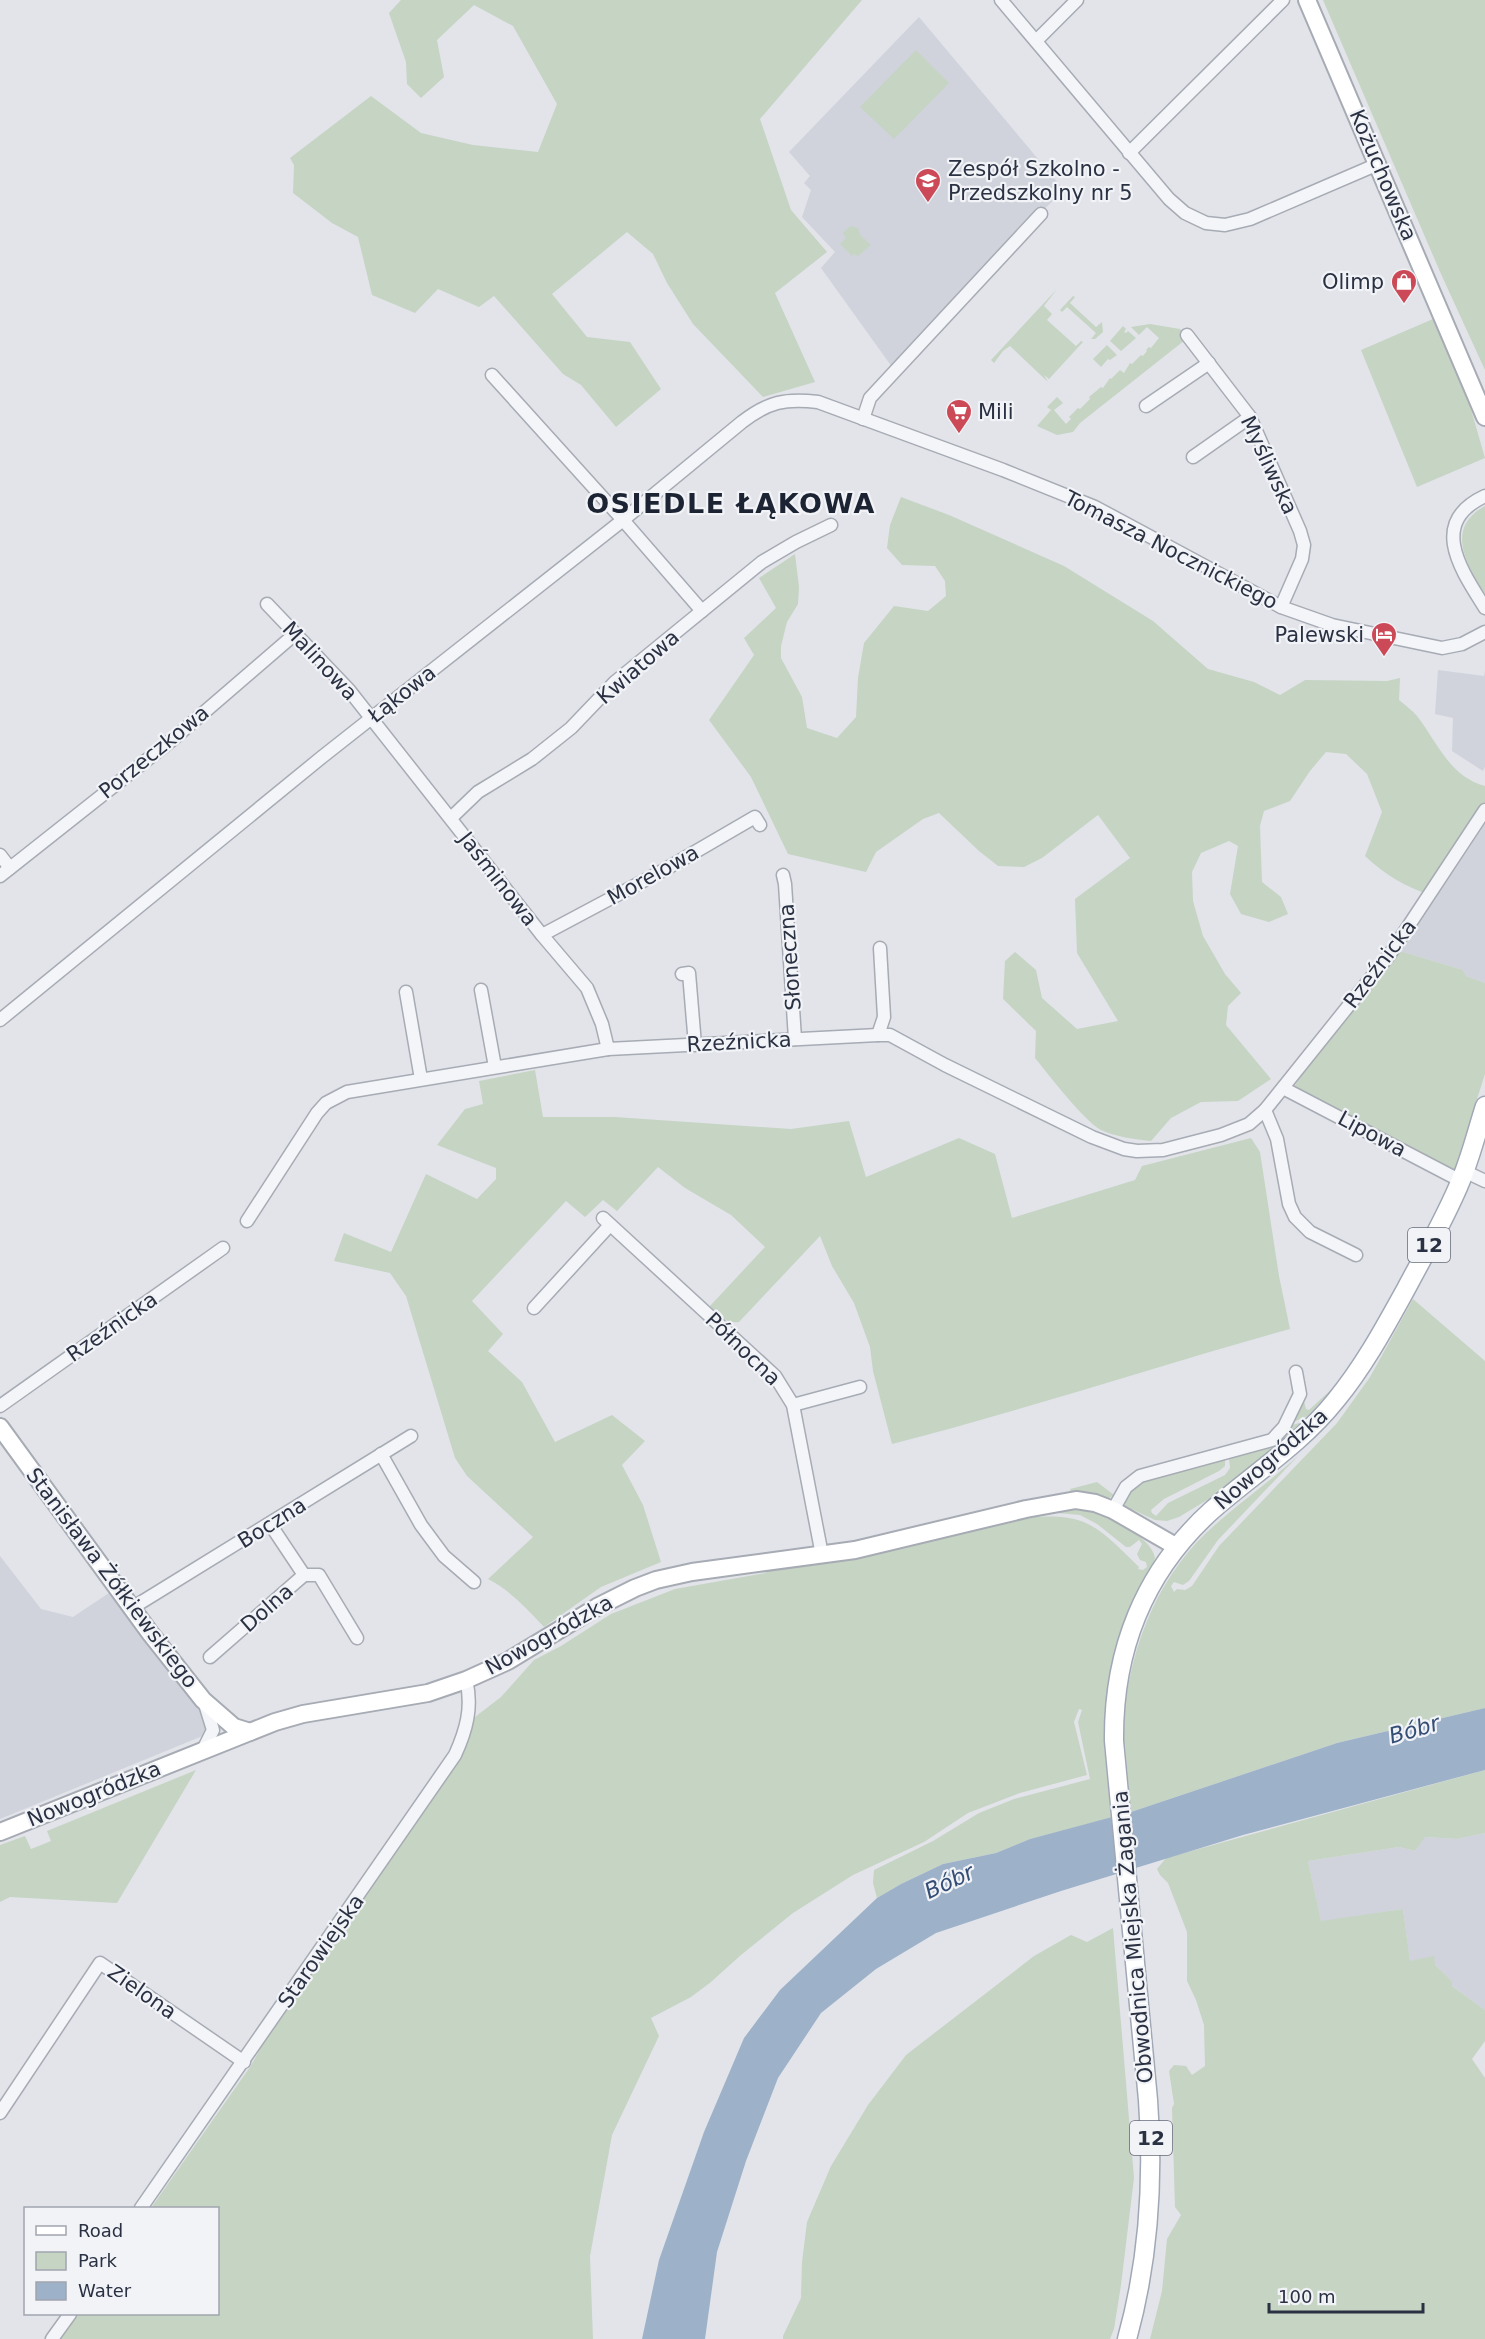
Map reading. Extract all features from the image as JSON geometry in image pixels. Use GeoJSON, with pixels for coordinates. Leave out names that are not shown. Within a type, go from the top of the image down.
{"type":"FeatureCollection","features":[{"type":"Feature","properties":{"kind":"main road","name":"Kożuchowska"},"geometry":{"type":"LineString","coordinates":[[1307,0],[1485,417]]}},
{"type":"Feature","properties":{"kind":"main road","name":"Nowogródzka"},"geometry":{"type":"LineString","coordinates":[[0,1833],[203,1750],[303,1714],[428,1693],[466,1680],[508,1661],[597,1607],[656,1580],[692,1572],[822,1555],[1076,1500],[1095,1503],[1113,1510],[1177,1546],[1210,1512],[1291,1447],[1347,1387],[1395,1308],[1463,1176],[1485,1106]]}},
{"type":"Feature","properties":{"kind":"main road","name":"Stanisława Żółkiewskiego"},"geometry":{"type":"LineString","coordinates":[[0,1426],[132,1608],[203,1700],[234,1727],[249,1732]]}},
{"type":"Feature","properties":{"kind":"main road","name":"Obwodnica Miejska Żagania"},"geometry":{"type":"LineString","coordinates":[[1127,2339],[1144,2262],[1151,2190],[1149,2108],[1114,1741],[1114,1710],[1118,1680],[1131,1631],[1148,1590],[1177,1546]]}},
{"type":"Feature","properties":{"kind":"street"},"geometry":{"type":"LineString","coordinates":[[1001,0],[1168,199],[1185,213],[1206,223],[1225,225],[1250,219],[1378,164]]}},
{"type":"Feature","properties":{"kind":"street"},"geometry":{"type":"LineString","coordinates":[[1036,41],[1077,0]]}},
{"type":"Feature","properties":{"kind":"street"},"geometry":{"type":"LineString","coordinates":[[1129,153],[1283,0]]}},
{"type":"Feature","properties":{"kind":"street"},"geometry":{"type":"LineString","coordinates":[[863,419],[870,398],[881,385],[1041,214]]}},
{"type":"Feature","properties":{"kind":"street","name":"Myśliwska"},"geometry":{"type":"LineString","coordinates":[[1187,335],[1250,417],[1304,545],[1302,558],[1281,607]]}},
{"type":"Feature","properties":{"kind":"street"},"geometry":{"type":"LineString","coordinates":[[1146,406],[1209,363]]}},
{"type":"Feature","properties":{"kind":"street"},"geometry":{"type":"LineString","coordinates":[[492,375],[702,611]]}},
{"type":"Feature","properties":{"kind":"street","name":"Łąkowa"},"geometry":{"type":"LineString","coordinates":[[0,1020],[218,841],[623,520],[759,409],[777,402],[795,399],[818,402]]}},
{"type":"Feature","properties":{"kind":"street","name":"Tomasza Nocznickiego"},"geometry":{"type":"LineString","coordinates":[[818,402],[1004,470],[1095,507],[1281,607],[1332,625],[1442,648],[1462,644],[1485,632]]}},
{"type":"Feature","properties":{"kind":"street"},"geometry":{"type":"LineString","coordinates":[[1193,457],[1250,417]]}},
{"type":"Feature","properties":{"kind":"street"},"geometry":{"type":"LineString","coordinates":[[1485,496],[1476,500],[1463,512],[1455,525],[1453,537],[1454,553],[1461,569],[1485,608]]}},
{"type":"Feature","properties":{"kind":"street","name":"Kwiatowa"},"geometry":{"type":"LineString","coordinates":[[451,818],[478,792],[532,759],[571,728],[615,682],[762,562],[831,525]]}},
{"type":"Feature","properties":{"kind":"street","name":"Malinowa"},"geometry":{"type":"LineString","coordinates":[[267,604],[349,690],[371,718]]}},
{"type":"Feature","properties":{"kind":"street","name":"Porzeczkowa"},"geometry":{"type":"LineString","coordinates":[[0,855],[5,872],[172,740],[295,634]]}},
{"type":"Feature","properties":{"kind":"street","name":"Jaśminowa"},"geometry":{"type":"LineString","coordinates":[[371,718],[542,935],[587,988],[602,1024],[608,1048]]}},
{"type":"Feature","properties":{"kind":"street","name":"Rzeźnicka"},"geometry":{"type":"LineString","coordinates":[[248,1221],[317,1113],[326,1104],[356,1089],[608,1048],[890,1035],[945,1065],[1092,1137],[1124,1149],[1163,1150],[1221,1135],[1249,1124],[1265,1110],[1283,1088],[1390,954],[1485,810]]}},
{"type":"Feature","properties":{"kind":"street","name":"Morelowa"},"geometry":{"type":"LineString","coordinates":[[542,935],[664,870],[755,817],[760,825]]}},
{"type":"Feature","properties":{"kind":"street","name":"Słoneczna"},"geometry":{"type":"LineString","coordinates":[[783,875],[795,1039]]}},
{"type":"Feature","properties":{"kind":"street"},"geometry":{"type":"LineString","coordinates":[[878,1035],[884,1017],[880,948]]}},
{"type":"Feature","properties":{"kind":"street"},"geometry":{"type":"LineString","coordinates":[[682,974],[689,974],[695,1045]]}},
{"type":"Feature","properties":{"kind":"street"},"geometry":{"type":"LineString","coordinates":[[481,990],[495,1067]]}},
{"type":"Feature","properties":{"kind":"street"},"geometry":{"type":"LineString","coordinates":[[406,992],[421,1079]]}},
{"type":"Feature","properties":{"kind":"street","name":"Lipowa"},"geometry":{"type":"LineString","coordinates":[[1283,1088],[1463,1176],[1485,1181]]}},
{"type":"Feature","properties":{"kind":"street"},"geometry":{"type":"LineString","coordinates":[[1265,1110],[1277,1139],[1289,1204],[1295,1217],[1310,1232],[1356,1255]]}},
{"type":"Feature","properties":{"kind":"street","name":"Północna"},"geometry":{"type":"LineString","coordinates":[[534,1308],[606,1222],[775,1376],[793,1405],[822,1555]]}},
{"type":"Feature","properties":{"kind":"street","name":"Rzeźnicka"},"geometry":{"type":"LineString","coordinates":[[0,1406],[223,1248]]}},
{"type":"Feature","properties":{"kind":"street","name":"Nowogródzka"},"geometry":{"type":"LineString","coordinates":[[1113,1510],[1126,1487],[1140,1476],[1272,1440],[1284,1426],[1300,1394],[1296,1372]]}},
{"type":"Feature","properties":{"kind":"street"},"geometry":{"type":"LineString","coordinates":[[793,1405],[860,1387]]}},
{"type":"Feature","properties":{"kind":"street","name":"Boczna"},"geometry":{"type":"LineString","coordinates":[[132,1608],[411,1436]]}},
{"type":"Feature","properties":{"kind":"street"},"geometry":{"type":"LineString","coordinates":[[381,1454],[421,1526],[444,1556],[474,1582]]}},
{"type":"Feature","properties":{"kind":"street","name":"Dolna"},"geometry":{"type":"LineString","coordinates":[[210,1657],[304,1575],[270,1524]]}},
{"type":"Feature","properties":{"kind":"street"},"geometry":{"type":"LineString","coordinates":[[304,1575],[319,1575],[357,1638]]}},
{"type":"Feature","properties":{"kind":"street","name":"Starowiejska"},"geometry":{"type":"LineString","coordinates":[[142,2207],[455,1755],[464,1736],[469,1711],[469,1692],[466,1680]]}},
{"type":"Feature","properties":{"kind":"street","name":"Stanisława Żółkiewskiego"},"geometry":{"type":"LineString","coordinates":[[203,1700],[213,1730],[203,1750]]}},
{"type":"Feature","properties":{"kind":"street","name":"Zielona"},"geometry":{"type":"LineString","coordinates":[[0,2113],[100,1963],[244,2062]]}},
{"type":"Feature","properties":{"kind":"street"},"geometry":{"type":"LineString","coordinates":[[52,2339],[69,2315]]}},
{"type":"Feature","properties":{"kind":"shaded area","name":"Zespół Szkolno - Przedszkolny nr 5"},"geometry":{"type":"Polygon","coordinates":[[[919,17],[1064,190],[892,367],[821,268],[835,252],[802,217],[811,190],[804,183],[810,176],[789,152],[919,17]]]}},
{"type":"Feature","properties":{"kind":"shaded area"},"geometry":{"type":"Polygon","coordinates":[[[1438,670],[1484,676],[1485,671],[1485,767],[1483,771],[1452,751],[1453,718],[1435,714],[1438,670]]]}},
{"type":"Feature","properties":{"kind":"shaded area"},"geometry":{"type":"Polygon","coordinates":[[[1485,823],[1485,983],[1466,976],[1463,970],[1400,951],[1485,823]]]}},
{"type":"Feature","properties":{"kind":"shaded area"},"geometry":{"type":"Polygon","coordinates":[[[0,1556],[41,1609],[73,1617],[124,1583],[184,1665],[222,1728],[0,1819],[0,1556]]]}},
{"type":"Feature","properties":{"kind":"shaded area"},"geometry":{"type":"Polygon","coordinates":[[[1485,1833],[1485,2010],[1451,1985],[1452,1981],[1435,1965],[1410,1962],[1403,1909],[1321,1922],[1308,1861],[1399,1847],[1415,1851],[1424,1837],[1457,1839],[1485,1833]]]}},
{"type":"Feature","properties":{"kind":"green space"},"geometry":{"type":"Polygon","coordinates":[[[401,0],[862,0],[760,119],[791,210],[827,252],[775,293],[815,382],[763,397],[693,324],[667,283],[653,254],[627,232],[552,294],[587,337],[630,342],[661,389],[616,427],[581,385],[563,374],[494,296],[479,307],[438,289],[415,313],[372,295],[358,237],[332,223],[293,193],[294,165],[290,158],[371,96],[421,133],[473,145],[538,152],[557,104],[513,26],[474,5],[437,40],[444,77],[421,98],[407,84],[406,62],[389,13],[401,0]]]}},
{"type":"Feature","properties":{"kind":"green space"},"geometry":{"type":"Polygon","coordinates":[[[1323,0],[1485,0],[1485,370],[1441,274],[1323,0]]]}},
{"type":"Feature","properties":{"kind":"green space"},"geometry":{"type":"Polygon","coordinates":[[[916,50],[949,83],[894,139],[860,107],[916,50]]]}},
{"type":"Feature","properties":{"kind":"green space"},"geometry":{"type":"Polygon","coordinates":[[[850,226],[858,228],[860,235],[871,245],[858,256],[854,254],[852,256],[840,244],[846,238],[843,233],[850,226]]]}},
{"type":"Feature","properties":{"kind":"green space"},"geometry":{"type":"Polygon","coordinates":[[[1057,289],[1044,306],[1052,314],[1047,320],[1076,346],[1081,341],[1083,342],[1049,379],[1044,375],[1048,382],[1010,346],[994,363],[991,360],[1057,289]]]}},
{"type":"Feature","properties":{"kind":"green space"},"geometry":{"type":"Polygon","coordinates":[[[1073,296],[1075,297],[1070,303],[1096,327],[1102,322],[1103,332],[1095,339],[1091,339],[1096,333],[1067,307],[1062,312],[1060,310],[1073,296]]]}},
{"type":"Feature","properties":{"kind":"green space"},"geometry":{"type":"Polygon","coordinates":[[[1433,319],[1470,406],[1485,458],[1417,487],[1361,350],[1433,319]]]}},
{"type":"Feature","properties":{"kind":"green space"},"geometry":{"type":"Polygon","coordinates":[[[1150,324],[1180,329],[1186,336],[1185,340],[1080,423],[1073,432],[1057,435],[1037,426],[1051,410],[1047,407],[1057,397],[1063,403],[1054,410],[1066,424],[1071,419],[1069,417],[1090,399],[1089,397],[1101,387],[1103,388],[1110,378],[1120,370],[1124,373],[1130,363],[1132,364],[1141,355],[1143,356],[1159,338],[1147,327],[1139,335],[1131,327],[1150,324]]]}},
{"type":"Feature","properties":{"kind":"green space"},"geometry":{"type":"Polygon","coordinates":[[[1123,326],[1126,329],[1124,332],[1128,331],[1136,338],[1121,351],[1110,341],[1123,326]]]}},
{"type":"Feature","properties":{"kind":"green space"},"geometry":{"type":"Polygon","coordinates":[[[1107,345],[1117,355],[1108,359],[1101,367],[1093,359],[1107,345]]]}},
{"type":"Feature","properties":{"kind":"green space"},"geometry":{"type":"Polygon","coordinates":[[[901,497],[949,515],[1064,566],[1153,621],[1208,669],[1254,682],[1280,695],[1305,680],[1387,681],[1400,678],[1399,700],[1417,716],[1453,767],[1462,775],[1485,786],[1485,810],[1430,895],[1395,879],[1365,856],[1382,812],[1367,774],[1346,754],[1326,752],[1290,801],[1264,811],[1260,826],[1262,882],[1281,897],[1288,914],[1269,922],[1241,914],[1230,894],[1238,846],[1229,841],[1201,853],[1192,872],[1193,901],[1203,936],[1225,974],[1241,993],[1228,1006],[1226,1025],[1271,1079],[1238,1101],[1201,1102],[1171,1118],[1151,1141],[1119,1136],[1101,1130],[1076,1108],[1035,1058],[1036,1031],[1003,999],[1005,961],[1015,952],[1036,970],[1042,998],[1077,1029],[1118,1021],[1077,953],[1075,899],[1130,858],[1098,815],[1042,858],[1024,867],[998,866],[939,813],[923,819],[876,852],[866,872],[788,854],[751,777],[709,720],[754,655],[744,638],[776,608],[759,578],[795,554],[799,587],[798,604],[787,622],[781,646],[781,658],[802,697],[807,728],[837,738],[856,717],[858,678],[864,643],[894,606],[928,611],[946,596],[945,581],[935,566],[902,565],[887,548],[890,525],[901,497]]]}},
{"type":"Feature","properties":{"kind":"green space"},"geometry":{"type":"Polygon","coordinates":[[[1485,506],[1485,594],[1466,559],[1462,536],[1465,525],[1472,515],[1485,506]]]}},
{"type":"Feature","properties":{"kind":"green space"},"geometry":{"type":"Polygon","coordinates":[[[1400,951],[1463,970],[1466,976],[1485,983],[1485,1074],[1454,1171],[1294,1087],[1308,1066],[1400,951]]]}},
{"type":"Feature","properties":{"kind":"green space"},"geometry":{"type":"Polygon","coordinates":[[[535,1070],[543,1117],[615,1117],[791,1129],[849,1121],[866,1177],[959,1138],[995,1154],[1012,1218],[1135,1180],[1142,1166],[1251,1138],[1260,1152],[1279,1276],[1290,1329],[992,1417],[892,1444],[873,1371],[870,1347],[854,1303],[832,1266],[820,1236],[739,1322],[730,1322],[710,1306],[765,1247],[731,1215],[685,1188],[658,1167],[617,1211],[603,1200],[585,1217],[566,1201],[472,1301],[503,1334],[488,1351],[522,1382],[555,1442],[612,1415],[645,1441],[622,1465],[643,1505],[661,1562],[601,1587],[544,1627],[511,1594],[488,1579],[533,1537],[467,1476],[455,1458],[406,1296],[390,1273],[334,1261],[344,1233],[391,1252],[426,1174],[477,1199],[496,1179],[496,1168],[437,1145],[465,1109],[483,1104],[479,1081],[535,1070]]]}},
{"type":"Feature","properties":{"kind":"green space"},"geometry":{"type":"Polygon","coordinates":[[[1413,1299],[1485,1361],[1485,1708],[1337,1743],[1131,1812],[1125,1744],[1122,1743],[1124,1715],[1134,1661],[1142,1635],[1164,1586],[1179,1563],[1209,1530],[1298,1456],[1218,1540],[1189,1581],[1183,1585],[1174,1582],[1171,1586],[1174,1592],[1177,1589],[1185,1590],[1192,1586],[1219,1546],[1337,1423],[1370,1377],[1413,1299]]]}},
{"type":"Feature","properties":{"kind":"green space"},"geometry":{"type":"Polygon","coordinates":[[[1334,1387],[1308,1416],[1293,1422],[1303,1397],[1306,1409],[1309,1410],[1334,1387]]]}},
{"type":"Feature","properties":{"kind":"green space"},"geometry":{"type":"Polygon","coordinates":[[[1309,1420],[1222,1491],[1179,1517],[1167,1521],[1155,1520],[1125,1506],[1126,1496],[1138,1483],[1225,1459],[1225,1466],[1219,1471],[1164,1499],[1151,1510],[1156,1516],[1168,1503],[1225,1475],[1230,1468],[1229,1458],[1286,1427],[1309,1420]]]}},
{"type":"Feature","properties":{"kind":"green space"},"geometry":{"type":"Polygon","coordinates":[[[1097,1482],[1114,1495],[1108,1499],[1071,1494],[1070,1489],[1097,1482]]]}},
{"type":"Feature","properties":{"kind":"green space"},"geometry":{"type":"Polygon","coordinates":[[[1072,1507],[1090,1509],[1107,1516],[1138,1535],[1147,1543],[1155,1558],[1125,1621],[1112,1672],[1107,1744],[1104,1745],[1111,1818],[1030,1839],[996,1853],[943,1864],[877,1898],[873,1883],[874,1870],[933,1841],[979,1813],[1014,1799],[1090,1779],[1078,1722],[1082,1710],[1079,1709],[1074,1722],[1087,1775],[1020,1793],[968,1813],[924,1842],[853,1875],[793,1913],[691,1997],[651,2018],[659,2036],[612,2135],[590,2256],[593,2339],[60,2339],[77,2315],[219,2315],[219,2207],[152,2207],[250,2067],[328,1931],[462,1738],[468,1719],[475,1717],[501,1697],[534,1660],[561,1646],[611,1614],[675,1589],[766,1573],[768,1569],[1022,1517],[1061,1517],[1083,1522],[1109,1538],[1139,1567],[1138,1569],[1143,1570],[1147,1567],[1146,1562],[1140,1560],[1137,1554],[1142,1544],[1139,1540],[1130,1547],[1126,1547],[1097,1524],[1080,1515],[1047,1512],[1072,1507]]]}},
{"type":"Feature","properties":{"kind":"green space"},"geometry":{"type":"Polygon","coordinates":[[[196,1770],[117,1903],[10,1897],[0,1902],[0,1845],[25,1836],[31,1849],[51,1841],[47,1831],[196,1770]]]}},
{"type":"Feature","properties":{"kind":"green space"},"geometry":{"type":"Polygon","coordinates":[[[1485,1770],[1485,1833],[1457,1839],[1425,1837],[1415,1851],[1399,1847],[1308,1861],[1321,1921],[1403,1909],[1410,1961],[1434,1956],[1435,1965],[1452,1981],[1452,1986],[1485,2010],[1485,2041],[1472,2059],[1485,2078],[1485,2339],[1150,2339],[1162,2291],[1167,2239],[1181,2215],[1175,2207],[1172,2108],[1174,2104],[1169,2071],[1174,2065],[1186,2066],[1192,2075],[1205,2066],[1204,2025],[1187,1981],[1187,1932],[1168,1883],[1157,1869],[1166,1858],[1485,1770]]]}},
{"type":"Feature","properties":{"kind":"green space"},"geometry":{"type":"Polygon","coordinates":[[[1113,1928],[1134,2178],[1121,2285],[1114,2329],[1110,2339],[783,2339],[801,2298],[802,2262],[807,2222],[831,2166],[868,2105],[906,2055],[1034,1956],[1071,1935],[1087,1942],[1113,1928]]]}},
{"type":"Feature","properties":{"kind":"water","name":"Bóbr"},"geometry":{"type":"Polygon","coordinates":[[[1485,1708],[1485,1770],[1243,1835],[1061,1891],[936,1933],[876,1969],[821,2013],[778,2078],[746,2161],[717,2252],[705,2339],[642,2339],[659,2260],[704,2132],[744,2038],[780,1990],[877,1898],[943,1864],[996,1853],[1030,1839],[1131,1812],[1337,1743],[1485,1708]]]}},
{"type":"Feature","properties":{"kind":"place","name":"Zespół Szkolno - Przedszkolny nr 5"},"geometry":{"type":"Point","coordinates":[928,204]}},
{"type":"Feature","properties":{"kind":"place","name":"Olimp"},"geometry":{"type":"Point","coordinates":[1404,305]}},
{"type":"Feature","properties":{"kind":"place","name":"Mili"},"geometry":{"type":"Point","coordinates":[959,435]}},
{"type":"Feature","properties":{"kind":"place","name":"Palewski"},"geometry":{"type":"Point","coordinates":[1384,658]}},
{"type":"Feature","properties":{"kind":"district","name":"OSIEDLE ŁĄKOWA"},"geometry":{"type":"Point","coordinates":[731,504]}}]}
